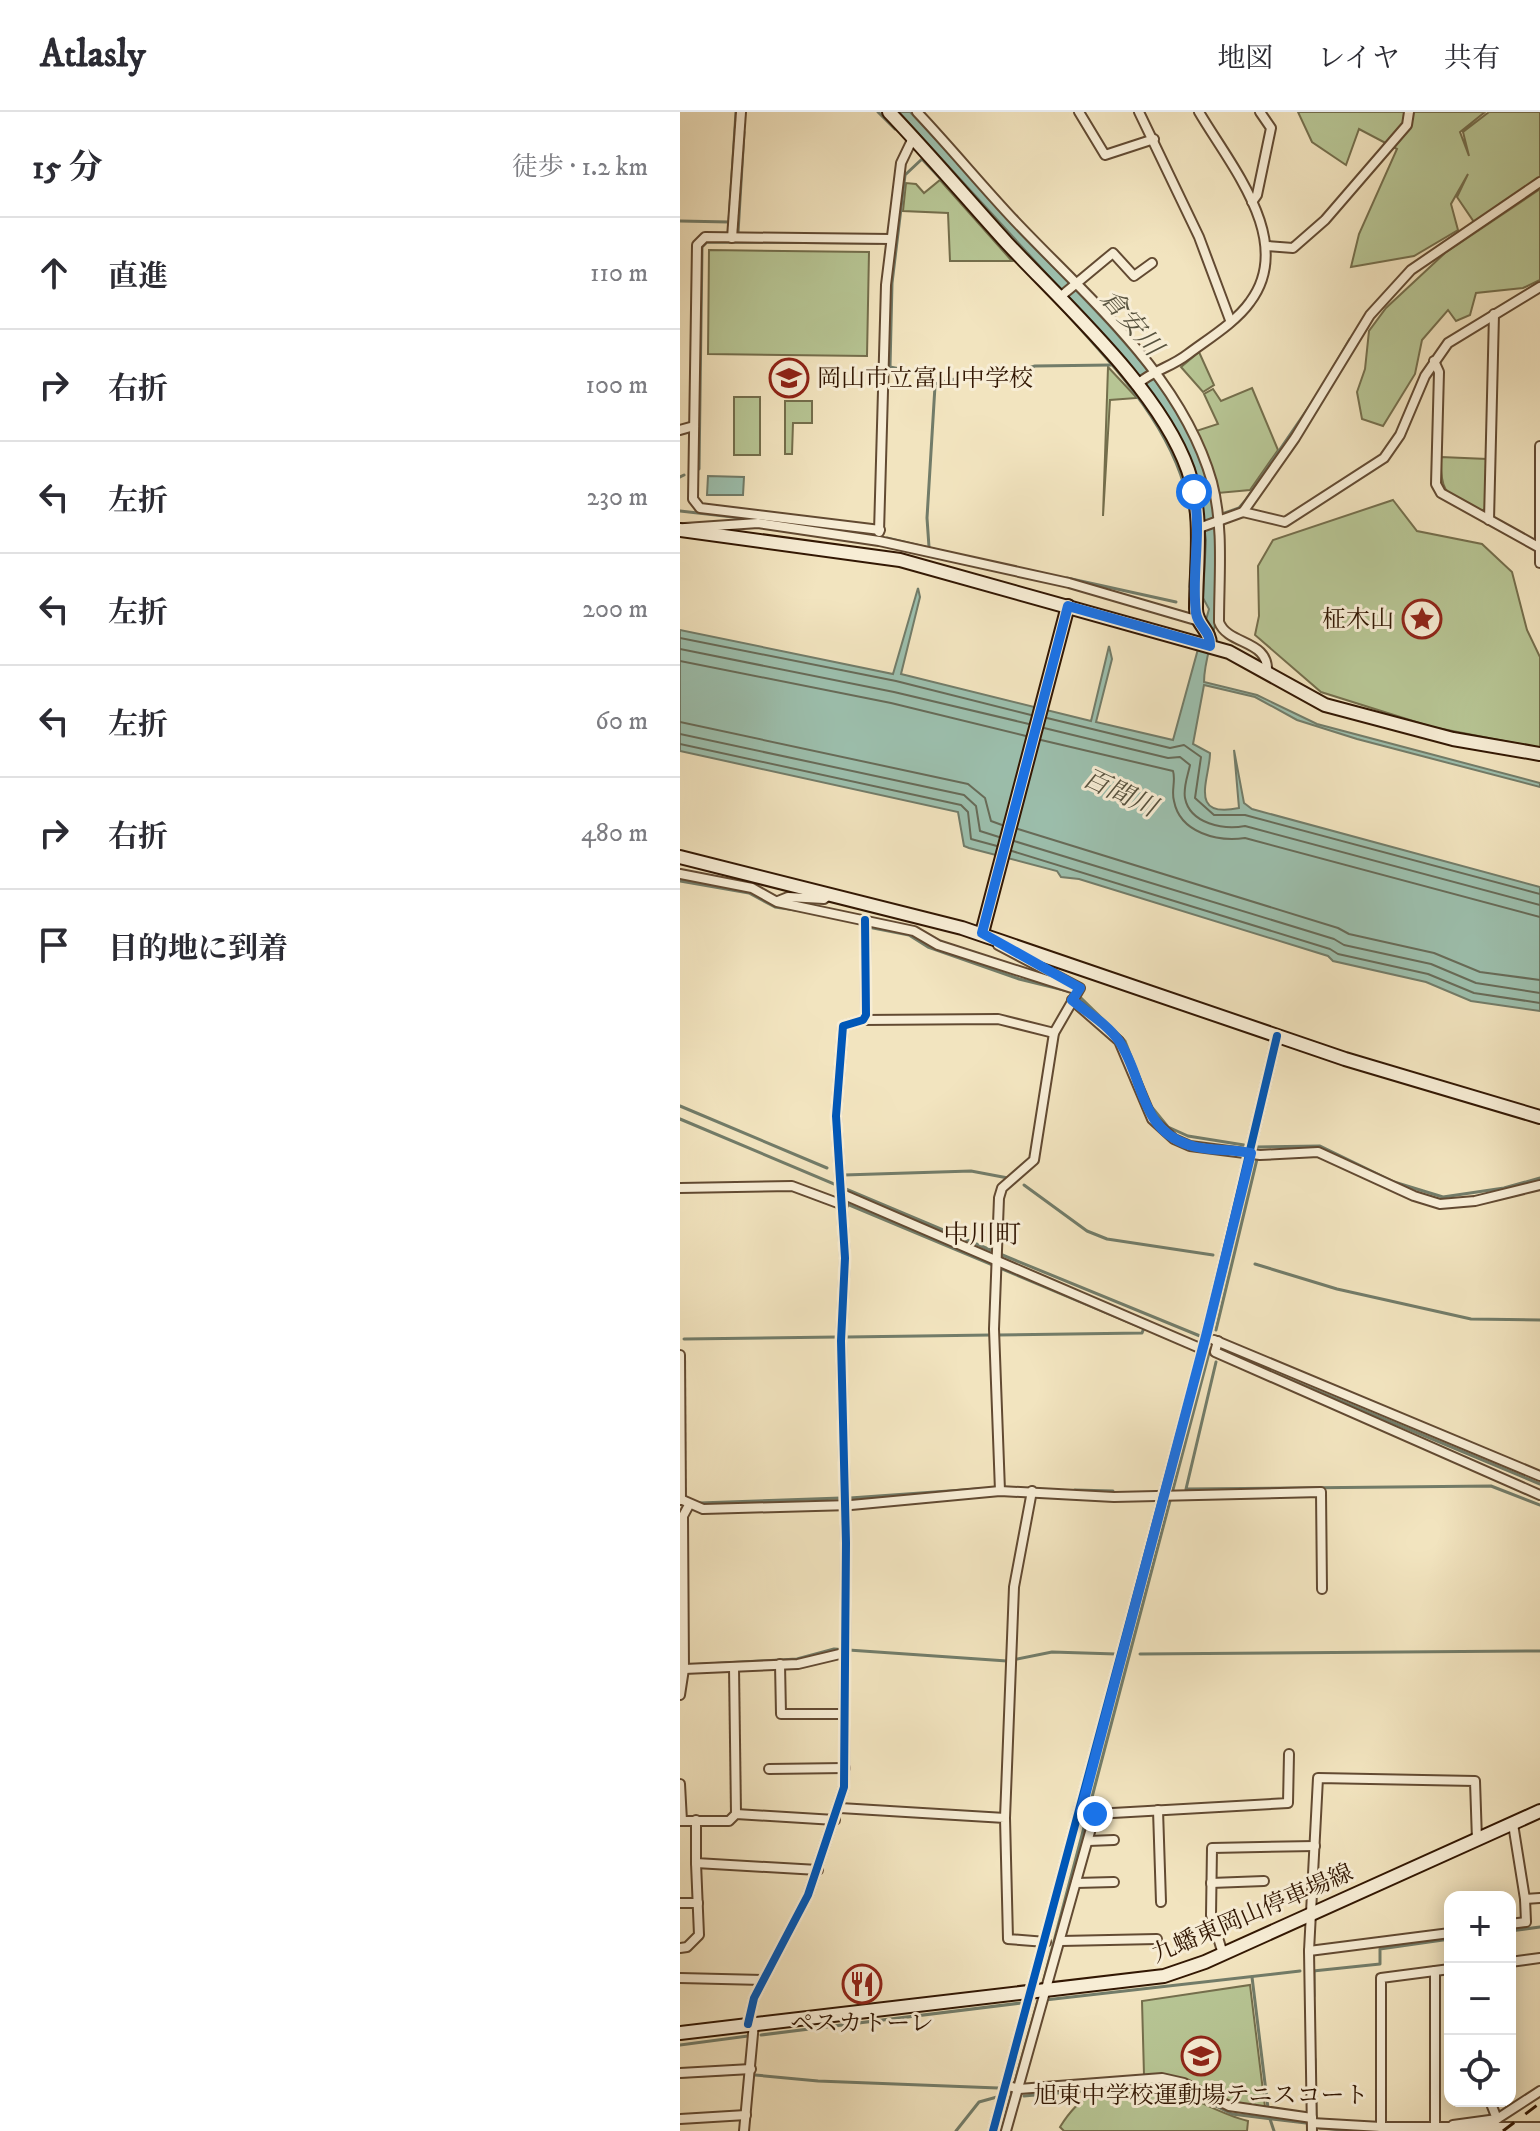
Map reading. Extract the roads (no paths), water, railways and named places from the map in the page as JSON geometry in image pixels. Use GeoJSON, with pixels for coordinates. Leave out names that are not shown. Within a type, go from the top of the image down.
{"type":"FeatureCollection","features":[{"type":"Feature","properties":{"kind":"street"},"geometry":{"type":"LineString","coordinates":[[732,238],[741,112]]}},
{"type":"Feature","properties":{"kind":"street"},"geometry":{"type":"LineString","coordinates":[[917,112],[1152,370],[1186,418],[1203,455],[1218,518],[1219,622],[1226,633],[1247,641],[1262,652],[1268,663],[1267,673]]}},
{"type":"Feature","properties":{"kind":"street"},"geometry":{"type":"LineString","coordinates":[[1079,112],[1105,155],[1154,139]]}},
{"type":"Feature","properties":{"kind":"street"},"geometry":{"type":"LineString","coordinates":[[1139,112],[1199,237],[1230,320]]}},
{"type":"Feature","properties":{"kind":"street"},"geometry":{"type":"LineString","coordinates":[[1138,384],[1152,370],[1175,364],[1230,320],[1249,304],[1262,282],[1267,246],[1252,202],[1199,112]]}},
{"type":"Feature","properties":{"kind":"street"},"geometry":{"type":"LineString","coordinates":[[1252,202],[1257,195],[1271,128],[1260,112]]}},
{"type":"Feature","properties":{"kind":"street"},"geometry":{"type":"LineString","coordinates":[[1267,246],[1293,248],[1325,220],[1407,125],[1409,112]]}},
{"type":"Feature","properties":{"kind":"street"},"geometry":{"type":"LineString","coordinates":[[892,113],[1062,295],[1138,384],[1182,454],[1194,492],[1199,528],[1196,612],[1211,636],[1210,646]]}},
{"type":"Feature","properties":{"kind":"street"},"geometry":{"type":"LineString","coordinates":[[879,541],[886,285],[901,163],[913,138]]}},
{"type":"Feature","properties":{"kind":"street"},"geometry":{"type":"LineString","coordinates":[[1243,512],[1378,305],[1426,258],[1461,238],[1540,182]]}},
{"type":"Feature","properties":{"kind":"street"},"geometry":{"type":"LineString","coordinates":[[891,239],[705,237],[697,245],[693,499],[700,508],[879,541],[1069,583],[1199,621]]}},
{"type":"Feature","properties":{"kind":"street"},"geometry":{"type":"LineString","coordinates":[[1062,295],[1113,253],[1134,276],[1152,263]]}},
{"type":"Feature","properties":{"kind":"street"},"geometry":{"type":"LineString","coordinates":[[1199,528],[1218,518],[1243,512],[1285,522],[1384,458],[1400,435],[1434,361],[1460,334],[1540,287]]}},
{"type":"Feature","properties":{"kind":"street"},"geometry":{"type":"LineString","coordinates":[[1489,520],[1494,314]]}},
{"type":"Feature","properties":{"kind":"street"},"geometry":{"type":"LineString","coordinates":[[1434,361],[1439,372],[1436,484],[1441,493],[1539,547]]}},
{"type":"Feature","properties":{"kind":"street"},"geometry":{"type":"LineString","coordinates":[[680,430],[694,426]]}},
{"type":"Feature","properties":{"kind":"street"},"geometry":{"type":"LineString","coordinates":[[1540,446],[1540,563]]}},
{"type":"Feature","properties":{"kind":"street"},"geometry":{"type":"LineString","coordinates":[[680,529],[700,524],[759,519],[880,530]]}},
{"type":"Feature","properties":{"kind":"street"},"geometry":{"type":"LineString","coordinates":[[680,529],[900,560],[1210,646],[1244,658],[1325,705],[1438,736],[1540,754]]}},
{"type":"Feature","properties":{"kind":"street"},"geometry":{"type":"LineString","coordinates":[[1068,606],[986,914],[988,935],[1007,950],[1067,980],[1079,990]]}},
{"type":"Feature","properties":{"kind":"street"},"geometry":{"type":"LineString","coordinates":[[680,857],[988,935],[1277,1036],[1540,1117]]}},
{"type":"Feature","properties":{"kind":"street"},"geometry":{"type":"LineString","coordinates":[[680,874],[752,888],[777,902],[865,924],[914,931],[938,945],[1079,990]]}},
{"type":"Feature","properties":{"kind":"street"},"geometry":{"type":"LineString","coordinates":[[777,902],[788,897],[824,899],[830,893]]}},
{"type":"Feature","properties":{"kind":"street"},"geometry":{"type":"LineString","coordinates":[[863,1020],[866,1015],[865,924]]}},
{"type":"Feature","properties":{"kind":"street"},"geometry":{"type":"LineString","coordinates":[[1000,1491],[996,1246],[1002,1188],[1034,1160],[1054,1033],[1079,990]]}},
{"type":"Feature","properties":{"kind":"street"},"geometry":{"type":"LineString","coordinates":[[1072,1000],[1119,1041],[1132,1066],[1145,1107],[1162,1130],[1190,1146],[1255,1154],[1318,1152],[1414,1196],[1440,1204],[1475,1201],[1540,1185]]}},
{"type":"Feature","properties":{"kind":"street"},"geometry":{"type":"LineString","coordinates":[[744,2131],[754,1998],[818,1870],[840,1808],[845,1768],[843,1205],[836,1116],[843,1026],[863,1020],[998,1019],[1054,1033]]}},
{"type":"Feature","properties":{"kind":"street"},"geometry":{"type":"LineString","coordinates":[[1006,2131],[1012,2087],[1042,1995],[1046,1942],[1088,1812],[1170,1495],[1202,1349],[1255,1154],[1277,1036]]}},
{"type":"Feature","properties":{"kind":"street"},"geometry":{"type":"LineString","coordinates":[[680,1188],[792,1186],[843,1205]]}},
{"type":"Feature","properties":{"kind":"street"},"geometry":{"type":"LineString","coordinates":[[841,1188],[996,1262],[1202,1349]]}},
{"type":"Feature","properties":{"kind":"street"},"geometry":{"type":"LineString","coordinates":[[1206,1336],[1540,1476]]}},
{"type":"Feature","properties":{"kind":"street"},"geometry":{"type":"LineString","coordinates":[[1218,1341],[1215,1352],[1540,1495]]}},
{"type":"Feature","properties":{"kind":"street"},"geometry":{"type":"LineString","coordinates":[[680,1355],[683,1501],[683,1666],[680,1695]]}},
{"type":"Feature","properties":{"kind":"street"},"geometry":{"type":"LineString","coordinates":[[683,1501],[703,1509],[845,1505],[1000,1491],[1087,1497],[1321,1492],[1322,1589]]}},
{"type":"Feature","properties":{"kind":"street"},"geometry":{"type":"LineString","coordinates":[[1032,1491],[1014,1587],[1005,1818],[1008,1939],[1046,1942]]}},
{"type":"Feature","properties":{"kind":"street"},"geometry":{"type":"LineString","coordinates":[[683,1666],[780,1664],[844,1651]]}},
{"type":"Feature","properties":{"kind":"street"},"geometry":{"type":"LineString","coordinates":[[780,1664],[781,1714],[845,1714]]}},
{"type":"Feature","properties":{"kind":"street"},"geometry":{"type":"LineString","coordinates":[[680,1784],[681,1821],[729,1821],[736,1814],[734,1667]]}},
{"type":"Feature","properties":{"kind":"street"},"geometry":{"type":"LineString","coordinates":[[1088,1812],[1288,1803],[1289,1754]]}},
{"type":"Feature","properties":{"kind":"street"},"geometry":{"type":"LineString","coordinates":[[769,1769],[845,1768]]}},
{"type":"Feature","properties":{"kind":"street"},"geometry":{"type":"LineString","coordinates":[[1312,2124],[1309,1951],[1318,1778],[1475,1781],[1477,1840]]}},
{"type":"Feature","properties":{"kind":"street"},"geometry":{"type":"LineString","coordinates":[[840,1808],[1005,1818]]}},
{"type":"Feature","properties":{"kind":"street"},"geometry":{"type":"LineString","coordinates":[[1158,1810],[1161,1902]]}},
{"type":"Feature","properties":{"kind":"street","name":"九蟠東岡山停車場線"},"geometry":{"type":"LineString","coordinates":[[680,2033],[1042,1995],[1147,1980],[1223,1954],[1540,1811]]}},
{"type":"Feature","properties":{"kind":"street"},"geometry":{"type":"LineString","coordinates":[[993,2131],[1012,2087],[1061,1941],[1088,1841],[1088,1812]]}},
{"type":"Feature","properties":{"kind":"street"},"geometry":{"type":"LineString","coordinates":[[736,1814],[835,1820]]}},
{"type":"Feature","properties":{"kind":"street"},"geometry":{"type":"LineString","coordinates":[[680,1948],[687,1947],[699,1935],[696,1820]]}},
{"type":"Feature","properties":{"kind":"street"},"geometry":{"type":"LineString","coordinates":[[1513,1824],[1526,1922],[1516,1923]]}},
{"type":"Feature","properties":{"kind":"street"},"geometry":{"type":"LineString","coordinates":[[1088,1841],[1114,1840]]}},
{"type":"Feature","properties":{"kind":"street"},"geometry":{"type":"LineString","coordinates":[[1223,1954],[1211,1915],[1212,1848],[1315,1846]]}},
{"type":"Feature","properties":{"kind":"street"},"geometry":{"type":"LineString","coordinates":[[696,1863],[818,1870]]}},
{"type":"Feature","properties":{"kind":"street"},"geometry":{"type":"LineString","coordinates":[[1211,1883],[1264,1881]]}},
{"type":"Feature","properties":{"kind":"street"},"geometry":{"type":"LineString","coordinates":[[1076,1883],[1114,1882]]}},
{"type":"Feature","properties":{"kind":"street"},"geometry":{"type":"LineString","coordinates":[[1525,1899],[1540,1898]]}},
{"type":"Feature","properties":{"kind":"street"},"geometry":{"type":"LineString","coordinates":[[680,1903],[698,1903]]}},
{"type":"Feature","properties":{"kind":"street"},"geometry":{"type":"LineString","coordinates":[[1309,1951],[1444,1934]]}},
{"type":"Feature","properties":{"kind":"street"},"geometry":{"type":"LineString","coordinates":[[1061,1941],[1157,1939]]}},
{"type":"Feature","properties":{"kind":"street"},"geometry":{"type":"LineString","coordinates":[[1516,1961],[1540,1958]]}},
{"type":"Feature","properties":{"kind":"street"},"geometry":{"type":"LineString","coordinates":[[1381,2127],[1381,1978],[1444,1970]]}},
{"type":"Feature","properties":{"kind":"street"},"geometry":{"type":"LineString","coordinates":[[1435,1971],[1435,2127]]}},
{"type":"Feature","properties":{"kind":"street"},"geometry":{"type":"LineString","coordinates":[[680,1978],[763,1980]]}},
{"type":"Feature","properties":{"kind":"street"},"geometry":{"type":"LineString","coordinates":[[680,2073],[751,2069]]}},
{"type":"Feature","properties":{"kind":"street"},"geometry":{"type":"LineString","coordinates":[[1012,2087],[1162,2078],[1184,2083],[1229,2106],[1268,2112],[1312,2124],[1540,2127]]}},
{"type":"Feature","properties":{"kind":"street"},"geometry":{"type":"LineString","coordinates":[[1449,2127],[1464,2121],[1497,2119],[1540,2091]]}},
{"type":"Feature","properties":{"kind":"street"},"geometry":{"type":"LineString","coordinates":[[1492,2107],[1497,2119]]}},
{"type":"Feature","properties":{"kind":"street"},"geometry":{"type":"LineString","coordinates":[[680,2119],[746,2115]]}},
{"type":"Feature","properties":{"kind":"water","name":"百間川"},"geometry":{"type":"Polygon","coordinates":[[[899,112],[910,112],[1122,340],[1173,406],[1193,442],[1207,479],[1215,519],[1218,581],[1216,617],[1204,682],[1257,695],[1317,724],[1540,783],[1540,787],[1357,739],[1297,720],[1255,697],[1204,685],[1193,744],[1210,753],[1205,784],[1207,802],[1213,808],[1223,810],[1239,808],[1234,750],[1244,803],[1252,809],[1540,887],[1540,1011],[1471,1001],[1426,982],[1333,961],[1328,956],[1079,879],[1061,877],[1057,871],[969,848],[964,846],[958,812],[680,751],[680,630],[893,674],[918,588],[920,597],[901,674],[1091,721],[1109,646],[1112,659],[1096,722],[1173,740],[1209,609],[1203,598],[1206,540],[1198,480],[1162,408],[1078,308],[899,112]]]}},
{"type":"Feature","properties":{"kind":"water"},"geometry":{"type":"Polygon","coordinates":[[[708,476],[744,477],[743,495],[707,495],[708,476]]]}},
{"type":"Feature","properties":{"kind":"waterway"},"geometry":{"type":"LineString","coordinates":[[680,221],[729,222],[736,112]]}},
{"type":"Feature","properties":{"kind":"waterway"},"geometry":{"type":"LineString","coordinates":[[878,112],[895,129]]}},
{"type":"Feature","properties":{"kind":"waterway"},"geometry":{"type":"LineString","coordinates":[[738,233],[744,132]]}},
{"type":"Feature","properties":{"kind":"waterway"},"geometry":{"type":"LineString","coordinates":[[929,547],[927,518],[935,386],[925,374],[890,367],[892,283],[905,175],[922,159],[968,208]]}},
{"type":"Feature","properties":{"kind":"waterway"},"geometry":{"type":"LineString","coordinates":[[699,469],[702,247],[707,242],[878,243]]}},
{"type":"Feature","properties":{"kind":"waterway"},"geometry":{"type":"LineString","coordinates":[[1058,304],[1123,378],[1161,432],[1176,462],[1192,525],[1190,587]]}},
{"type":"Feature","properties":{"kind":"waterway"},"geometry":{"type":"LineString","coordinates":[[1332,370],[1350,339]]}},
{"type":"Feature","properties":{"kind":"waterway"},"geometry":{"type":"LineString","coordinates":[[934,384],[968,376],[1001,376],[1035,366],[1111,365]]}},
{"type":"Feature","properties":{"kind":"waterway"},"geometry":{"type":"LineString","coordinates":[[1219,515],[1239,508],[1245,501],[1311,404]]}},
{"type":"Feature","properties":{"kind":"waterway"},"geometry":{"type":"LineString","coordinates":[[680,477],[684,475]]}},
{"type":"Feature","properties":{"kind":"waterway"},"geometry":{"type":"LineString","coordinates":[[680,511],[742,518]]}},
{"type":"Feature","properties":{"kind":"waterway"},"geometry":{"type":"LineString","coordinates":[[771,521],[792,523]]}},
{"type":"Feature","properties":{"kind":"waterway"},"geometry":{"type":"LineString","coordinates":[[807,525],[871,534]]}},
{"type":"Feature","properties":{"kind":"waterway"},"geometry":{"type":"LineString","coordinates":[[887,538],[954,554]]}},
{"type":"Feature","properties":{"kind":"waterway"},"geometry":{"type":"LineString","coordinates":[[1067,578],[1176,602]]}},
{"type":"Feature","properties":{"kind":"waterway"},"geometry":{"type":"LineString","coordinates":[[680,881],[749,893],[775,907],[802,911]]}},
{"type":"Feature","properties":{"kind":"waterway"},"geometry":{"type":"LineString","coordinates":[[868,927],[909,935],[928,947],[1019,979],[1072,992]]}},
{"type":"Feature","properties":{"kind":"waterway"},"geometry":{"type":"LineString","coordinates":[[1081,998],[1125,1041],[1150,1105],[1168,1127],[1188,1136],[1244,1145]]}},
{"type":"Feature","properties":{"kind":"waterway"},"geometry":{"type":"LineString","coordinates":[[680,1106],[827,1168]]}},
{"type":"Feature","properties":{"kind":"waterway"},"geometry":{"type":"LineString","coordinates":[[680,1119],[993,1251]]}},
{"type":"Feature","properties":{"kind":"waterway"},"geometry":{"type":"LineString","coordinates":[[1257,1147],[1320,1146],[1394,1182],[1443,1197],[1504,1188],[1540,1178]]}},
{"type":"Feature","properties":{"kind":"waterway"},"geometry":{"type":"LineString","coordinates":[[1216,1330],[1258,1155]]}},
{"type":"Feature","properties":{"kind":"waterway"},"geometry":{"type":"LineString","coordinates":[[844,1175],[971,1171],[1008,1178]]}},
{"type":"Feature","properties":{"kind":"waterway"},"geometry":{"type":"LineString","coordinates":[[733,1183],[793,1183]]}},
{"type":"Feature","properties":{"kind":"waterway"},"geometry":{"type":"LineString","coordinates":[[1024,1185],[1087,1231],[1107,1239],[1213,1255]]}},
{"type":"Feature","properties":{"kind":"waterway"},"geometry":{"type":"LineString","coordinates":[[847,1204],[1143,1328]]}},
{"type":"Feature","properties":{"kind":"waterway"},"geometry":{"type":"LineString","coordinates":[[1000,1254],[1200,1336]]}},
{"type":"Feature","properties":{"kind":"waterway"},"geometry":{"type":"LineString","coordinates":[[1255,1264],[1337,1289],[1471,1319],[1540,1320]]}},
{"type":"Feature","properties":{"kind":"waterway"},"geometry":{"type":"LineString","coordinates":[[998,1335],[1142,1333],[1144,1328]]}},
{"type":"Feature","properties":{"kind":"waterway"},"geometry":{"type":"LineString","coordinates":[[1157,1334],[1172,1340]]}},
{"type":"Feature","properties":{"kind":"waterway"},"geometry":{"type":"LineString","coordinates":[[847,1337],[991,1335]]}},
{"type":"Feature","properties":{"kind":"waterway"},"geometry":{"type":"LineString","coordinates":[[684,1339],[837,1337]]}},
{"type":"Feature","properties":{"kind":"waterway"},"geometry":{"type":"LineString","coordinates":[[1220,1347],[1274,1373],[1540,1484]]}},
{"type":"Feature","properties":{"kind":"waterway"},"geometry":{"type":"LineString","coordinates":[[1042,1987],[1210,1349]]}},
{"type":"Feature","properties":{"kind":"waterway"},"geometry":{"type":"LineString","coordinates":[[1216,1362],[1186,1489],[1491,1486],[1540,1505]]}},
{"type":"Feature","properties":{"kind":"waterway"},"geometry":{"type":"LineString","coordinates":[[850,1498],[977,1489]]}},
{"type":"Feature","properties":{"kind":"waterway"},"geometry":{"type":"LineString","coordinates":[[1075,1490],[1113,1491]]}},
{"type":"Feature","properties":{"kind":"waterway"},"geometry":{"type":"LineString","coordinates":[[699,1503],[841,1498]]}},
{"type":"Feature","properties":{"kind":"waterway"},"geometry":{"type":"LineString","coordinates":[[688,1665],[797,1659],[834,1649],[1007,1661],[1052,1652],[1116,1654]]}},
{"type":"Feature","properties":{"kind":"waterway"},"geometry":{"type":"LineString","coordinates":[[1140,1654],[1540,1651]]}},
{"type":"Feature","properties":{"kind":"waterway"},"geometry":{"type":"LineString","coordinates":[[1516,1930],[1540,1927]]}},
{"type":"Feature","properties":{"kind":"waterway"},"geometry":{"type":"LineString","coordinates":[[1313,1971],[1380,1964],[1380,1949],[1444,1940]]}},
{"type":"Feature","properties":{"kind":"waterway"},"geometry":{"type":"LineString","coordinates":[[1045,2000],[1300,1971]]}},
{"type":"Feature","properties":{"kind":"waterway"},"geometry":{"type":"LineString","coordinates":[[1314,1972],[1314,1996]]}},
{"type":"Feature","properties":{"kind":"waterway"},"geometry":{"type":"LineString","coordinates":[[1252,1977],[1268,2108]]}},
{"type":"Feature","properties":{"kind":"waterway"},"geometry":{"type":"LineString","coordinates":[[1001,2131],[1040,1994]]}},
{"type":"Feature","properties":{"kind":"waterway"},"geometry":{"type":"LineString","coordinates":[[761,2035],[1021,2003]]}},
{"type":"Feature","properties":{"kind":"waterway"},"geometry":{"type":"LineString","coordinates":[[680,2045],[748,2036]]}},
{"type":"Feature","properties":{"kind":"waterway"},"geometry":{"type":"LineString","coordinates":[[1315,2059],[1316,2115]]}},
{"type":"Feature","properties":{"kind":"waterway"},"geometry":{"type":"LineString","coordinates":[[680,2077],[734,2074]]}},
{"type":"Feature","properties":{"kind":"waterway"},"geometry":{"type":"LineString","coordinates":[[755,2075],[818,2081],[998,2088]]}},
{"type":"Feature","properties":{"kind":"waterway"},"geometry":{"type":"LineString","coordinates":[[1024,2096],[1162,2084],[1175,2086],[1232,2114],[1306,2123]]}},
{"type":"Feature","properties":{"kind":"waterway"},"geometry":{"type":"LineString","coordinates":[[956,2131],[979,2102],[997,2097]]}},
{"type":"Feature","properties":{"kind":"waterway"},"geometry":{"type":"LineString","coordinates":[[1270,2119],[1274,2131]]}},
{"type":"Feature","properties":{"kind":"waterway"},"geometry":{"type":"LineString","coordinates":[[1320,2128],[1353,2131]]}},
{"type":"Feature","properties":{"kind":"railway"},"geometry":{"type":"LineString","coordinates":[[1503,2131],[1540,2103]]}},
{"type":"Feature","properties":{"kind":"place","name":"岡山市立富山中学校"},"geometry":{"type":"Point","coordinates":[789,378]}},
{"type":"Feature","properties":{"kind":"place","name":"柾木山"},"geometry":{"type":"Point","coordinates":[1422,619]}},
{"type":"Feature","properties":{"kind":"place","name":"ペスカトーレ"},"geometry":{"type":"Point","coordinates":[862,1984]}},
{"type":"Feature","properties":{"kind":"place","name":"旭東中学校運動場テニスコート"},"geometry":{"type":"Point","coordinates":[1201,2056]}},
{"type":"Feature","properties":{"kind":"district","name":"中川町"},"geometry":{"type":"Point","coordinates":[982,1234]}},
{"type":"Feature","properties":{"kind":"water label","name":"倉安川"},"geometry":{"type":"Point","coordinates":[1132,322]}}]}
